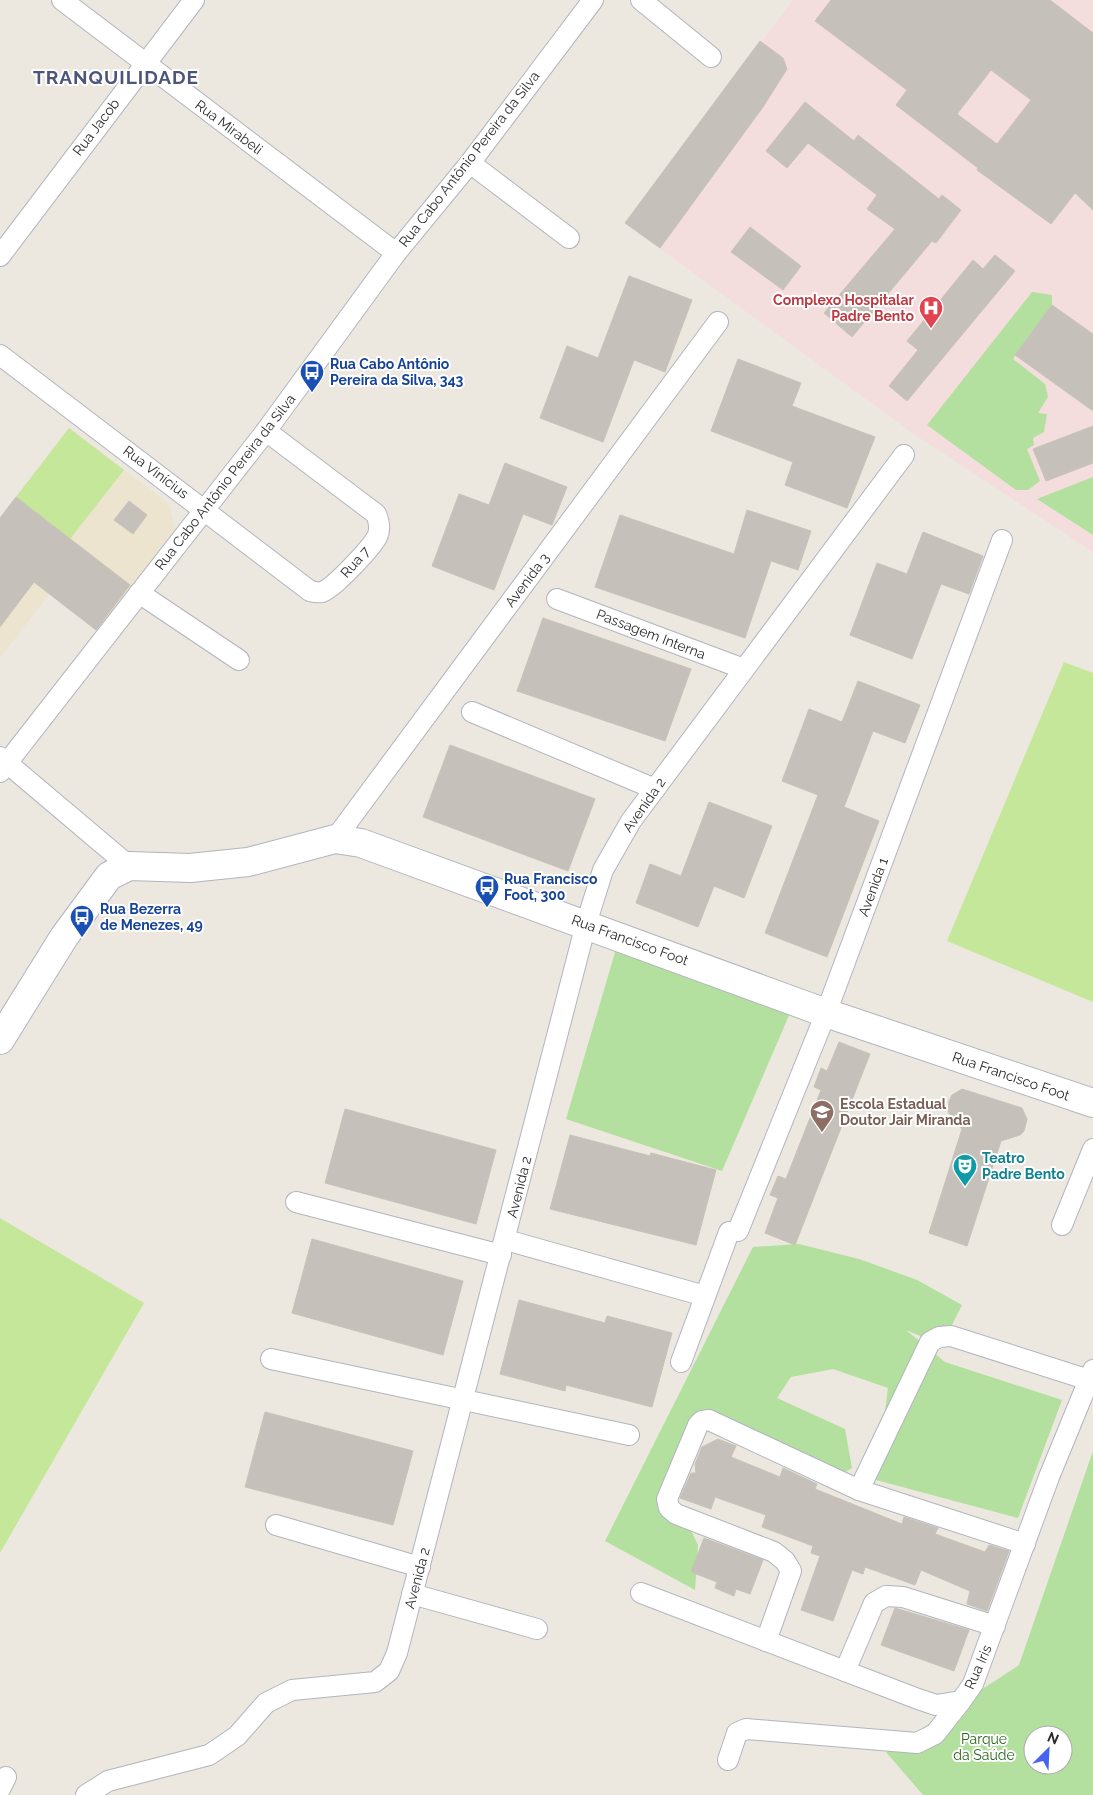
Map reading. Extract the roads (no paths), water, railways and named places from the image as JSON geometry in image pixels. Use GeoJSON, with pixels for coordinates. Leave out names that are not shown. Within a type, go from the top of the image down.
{"type":"FeatureCollection","features":[{"type":"Feature","properties":{"kind":"street","name":"Rua Mirabeli"},"geometry":{"type":"LineString","coordinates":[[62,0],[144,64],[396,253]]}},
{"type":"Feature","properties":{"kind":"street","name":"Rua Jacob"},"geometry":{"type":"LineString","coordinates":[[0,256],[194,0]]}},
{"type":"Feature","properties":{"kind":"street"},"geometry":{"type":"LineString","coordinates":[[641,0],[711,58]]}},
{"type":"Feature","properties":{"kind":"street","name":"Rua Cabo Antônio Pereira da Silva"},"geometry":{"type":"LineString","coordinates":[[2,763],[266,431],[396,253],[470,163],[591,1]]}},
{"type":"Feature","properties":{"kind":"street"},"geometry":{"type":"LineString","coordinates":[[470,163],[569,238]]}},
{"type":"Feature","properties":{"kind":"street","name":"Avenida 3"},"geometry":{"type":"LineString","coordinates":[[335,839],[718,322]]}},
{"type":"Feature","properties":{"kind":"street","name":"Rua Vinícius"},"geometry":{"type":"LineString","coordinates":[[0,355],[204,508],[310,591]]}},
{"type":"Feature","properties":{"kind":"street","name":"Rua 7"},"geometry":{"type":"LineString","coordinates":[[266,431],[376,514],[379,528],[377,536],[352,566],[330,587],[320,593],[310,591]]}},
{"type":"Feature","properties":{"kind":"street","name":"Avenida 2"},"geometry":{"type":"LineString","coordinates":[[86,1795],[108,1781],[209,1755],[237,1736],[266,1704],[292,1690],[375,1682],[389,1672],[397,1653],[420,1567],[586,924],[603,870],[632,821],[655,789],[904,455]]}},
{"type":"Feature","properties":{"kind":"street","name":"Avenida 1"},"geometry":{"type":"LineString","coordinates":[[681,1362],[705,1296],[826,1013],[1002,540]]}},
{"type":"Feature","properties":{"kind":"street"},"geometry":{"type":"LineString","coordinates":[[139,593],[239,660]]}},
{"type":"Feature","properties":{"kind":"street","name":"Passagem Interna"},"geometry":{"type":"LineString","coordinates":[[558,599],[744,669]]}},
{"type":"Feature","properties":{"kind":"street"},"geometry":{"type":"LineString","coordinates":[[472,712],[655,789]]}},
{"type":"Feature","properties":{"kind":"street"},"geometry":{"type":"LineString","coordinates":[[0,1040],[64,937],[109,876],[129,866],[2,763]]}},
{"type":"Feature","properties":{"kind":"street","name":"Rua Francisco Foot"},"geometry":{"type":"LineString","coordinates":[[129,866],[190,868],[248,862],[335,839],[361,843],[826,1013],[1093,1103]]}},
{"type":"Feature","properties":{"kind":"street"},"geometry":{"type":"LineString","coordinates":[[1062,1225],[1093,1149]]}},
{"type":"Feature","properties":{"kind":"street"},"geometry":{"type":"LineString","coordinates":[[296,1202],[503,1247],[705,1296]]}},
{"type":"Feature","properties":{"kind":"street"},"geometry":{"type":"LineString","coordinates":[[860,1490],[930,1342],[939,1337],[951,1336],[1091,1375]]}},
{"type":"Feature","properties":{"kind":"street"},"geometry":{"type":"LineString","coordinates":[[271,1358],[629,1435]]}},
{"type":"Feature","properties":{"kind":"street","name":"Rua Iris"},"geometry":{"type":"LineString","coordinates":[[641,1593],[936,1705],[961,1701],[973,1684],[1091,1375]]}},
{"type":"Feature","properties":{"kind":"street"},"geometry":{"type":"LineString","coordinates":[[766,1641],[791,1571],[785,1561],[774,1552],[676,1514],[669,1508],[668,1499],[698,1425],[702,1421],[709,1420],[860,1490],[1025,1544]]}},
{"type":"Feature","properties":{"kind":"street"},"geometry":{"type":"LineString","coordinates":[[276,1525],[420,1567]]}},
{"type":"Feature","properties":{"kind":"street"},"geometry":{"type":"LineString","coordinates":[[412,1594],[537,1629]]}},
{"type":"Feature","properties":{"kind":"street"},"geometry":{"type":"LineString","coordinates":[[845,1671],[874,1603],[886,1596],[903,1597],[994,1626]]}},
{"type":"Feature","properties":{"kind":"street"},"geometry":{"type":"LineString","coordinates":[[728,1760],[738,1733],[746,1729],[917,1743],[935,1734],[961,1701]]}},
{"type":"Feature","properties":{"kind":"place","name":"Complexo Hospitalar Padre Bento"},"geometry":{"type":"Point","coordinates":[931,329]}},
{"type":"Feature","properties":{"kind":"place","name":"Rua Cabo Antônio Pereira da Silva, 343"},"geometry":{"type":"Point","coordinates":[312,393]}},
{"type":"Feature","properties":{"kind":"place","name":"Rua Francisco Foot, 300"},"geometry":{"type":"Point","coordinates":[487,908]}},
{"type":"Feature","properties":{"kind":"place","name":"Rua Bezerra de Menezes, 49"},"geometry":{"type":"Point","coordinates":[82,938]}},
{"type":"Feature","properties":{"kind":"place","name":"Escola Estadual Doutor Jair Miranda"},"geometry":{"type":"Point","coordinates":[822,1133]}},
{"type":"Feature","properties":{"kind":"place","name":"Teatro Padre Bento"},"geometry":{"type":"Point","coordinates":[965,1187]}},
{"type":"Feature","properties":{"kind":"district","name":"TRANQUILIDADE"},"geometry":{"type":"Point","coordinates":[116,77]}},
{"type":"Feature","properties":{"kind":"park label","name":"Parque da Saúde"},"geometry":{"type":"Point","coordinates":[984,1748]}}]}
